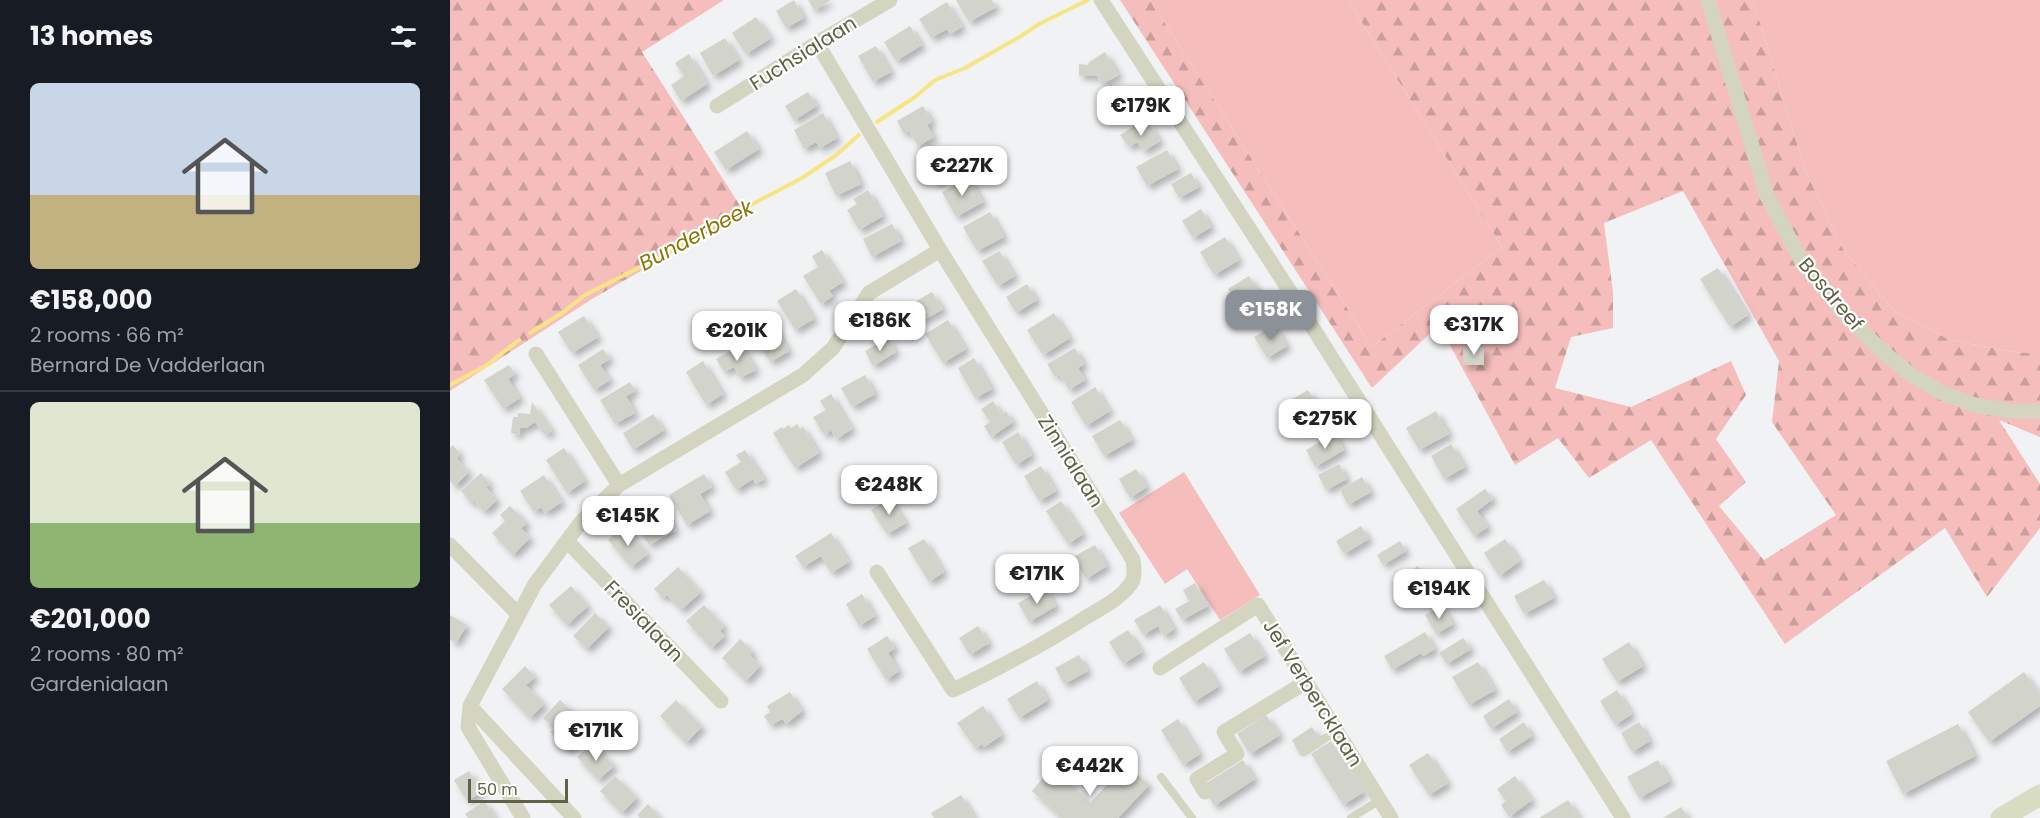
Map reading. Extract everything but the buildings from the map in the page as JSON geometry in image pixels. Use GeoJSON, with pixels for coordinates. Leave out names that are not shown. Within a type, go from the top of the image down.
{"type":"FeatureCollection","features":[{"type":"Feature","properties":{"kind":"street","name":"Fuchsialaan"},"geometry":{"type":"LineString","coordinates":[[717,106],[890,0]]}},
{"type":"Feature","properties":{"kind":"street"},"geometry":{"type":"LineString","coordinates":[[1101,0],[1293,296],[1623,818]]}},
{"type":"Feature","properties":{"kind":"street","name":"Bosdreef"},"geometry":{"type":"LineString","coordinates":[[1708,0],[1767,196],[1803,264],[1850,320],[1910,374],[1940,392],[1975,405],[2010,411],[2040,411]]}},
{"type":"Feature","properties":{"kind":"street","name":"Zinnialaan"},"geometry":{"type":"LineString","coordinates":[[817,43],[940,250],[1133,560],[1134,574],[1131,585],[1118,597],[1092,614],[1016,660],[953,690],[877,572]]}},
{"type":"Feature","properties":{"kind":"street"},"geometry":{"type":"LineString","coordinates":[[524,818],[468,727],[471,706],[535,584],[581,522],[619,485],[803,375],[833,348],[869,293],[940,250]]}},
{"type":"Feature","properties":{"kind":"street"},"geometry":{"type":"LineString","coordinates":[[536,354],[619,485]]}},
{"type":"Feature","properties":{"kind":"street","name":"Fresialaan"},"geometry":{"type":"LineString","coordinates":[[567,541],[721,701]]}},
{"type":"Feature","properties":{"kind":"street"},"geometry":{"type":"LineString","coordinates":[[450,545],[518,614]]}},
{"type":"Feature","properties":{"kind":"street","name":"Jef Verbercklaan"},"geometry":{"type":"LineString","coordinates":[[1160,668],[1258,605],[1391,818]]}},
{"type":"Feature","properties":{"kind":"street"},"geometry":{"type":"LineString","coordinates":[[1205,792],[1197,779],[1238,754],[1224,732],[1306,682]]}},
{"type":"Feature","properties":{"kind":"street"},"geometry":{"type":"LineString","coordinates":[[471,706],[574,818]]}},
{"type":"Feature","properties":{"kind":"street"},"geometry":{"type":"LineString","coordinates":[[2001,818],[2040,795]]}},
{"type":"Feature","properties":{"kind":"lane"},"geometry":{"type":"LineString","coordinates":[[1303,752],[1337,731]]}},
{"type":"Feature","properties":{"kind":"lane"},"geometry":{"type":"LineString","coordinates":[[1161,777],[1192,818]]}},
{"type":"Feature","properties":{"kind":"lane"},"geometry":{"type":"LineString","coordinates":[[1351,818],[1380,800]]}},
{"type":"Feature","properties":{"kind":"green space"},"geometry":{"type":"Polygon","coordinates":[[[450,0],[724,0],[642,52],[744,212],[592,299],[450,391],[450,0]]]}},
{"type":"Feature","properties":{"kind":"green space"},"geometry":{"type":"Polygon","coordinates":[[[1120,0],[1150,0],[1372,347],[1502,247],[1348,0],[1753,0],[1805,170],[1843,249],[1895,312],[1950,340],[2019,353],[2040,353],[2040,437],[1999,420],[2040,484],[2040,528],[1987,597],[1945,528],[1785,644],[1651,440],[1589,478],[1558,438],[1515,465],[1439,325],[1372,388],[1120,0]],[[1683,191],[1604,223],[1613,292],[1613,328],[1571,337],[1555,388],[1631,407],[1731,361],[1746,395],[1716,439],[1746,482],[1719,506],[1764,560],[1836,515],[1772,422],[1779,361],[1683,191]]]}},
{"type":"Feature","properties":{"kind":"green space"},"geometry":{"type":"Polygon","coordinates":[[[1150,0],[1348,0],[1502,247],[1372,347],[1150,0]]]}},
{"type":"Feature","properties":{"kind":"green space"},"geometry":{"type":"Polygon","coordinates":[[[1753,0],[2040,0],[2040,353],[2019,353],[1950,340],[1895,312],[1843,249],[1805,170],[1753,0]]]}},
{"type":"Feature","properties":{"kind":"green space"},"geometry":{"type":"Polygon","coordinates":[[[1184,472],[1260,595],[1220,620],[1187,569],[1165,584],[1119,513],[1184,472]]]}},
{"type":"Feature","properties":{"kind":"waterway","name":"Bunderbeek"},"geometry":{"type":"LineString","coordinates":[[877,122],[915,97],[935,80],[965,68],[1039,24],[1088,0]]}},
{"type":"Feature","properties":{"kind":"waterway","name":"Bunderbeek"},"geometry":{"type":"LineString","coordinates":[[530,333],[585,295],[662,256],[718,222],[802,178],[835,156],[859,135]]}},
{"type":"Feature","properties":{"kind":"waterway","name":"Bunderbeek"},"geometry":{"type":"LineString","coordinates":[[450,385],[487,365],[519,340]]}}]}
